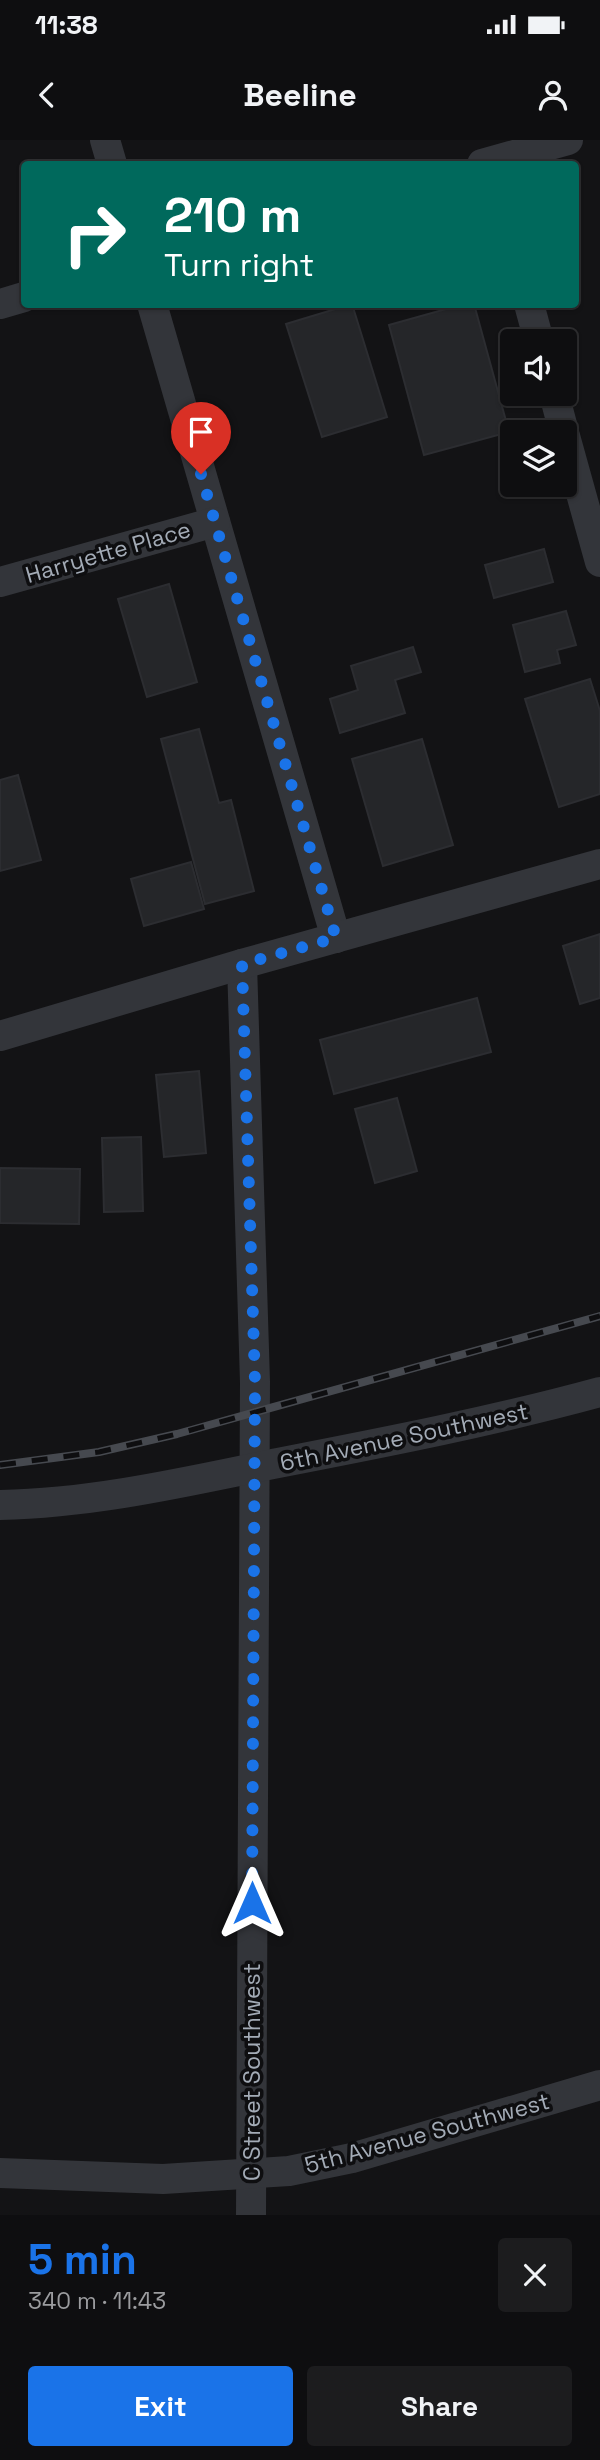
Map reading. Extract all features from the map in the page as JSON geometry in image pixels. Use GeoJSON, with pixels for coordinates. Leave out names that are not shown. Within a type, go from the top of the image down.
{"type":"FeatureCollection","features":[{"type":"Feature","properties":{"kind":"street"},"geometry":{"type":"LineString","coordinates":[[105,140],[111,161]]}},
{"type":"Feature","properties":{"kind":"street"},"geometry":{"type":"LineString","coordinates":[[487,158],[568,140]]}},
{"type":"Feature","properties":{"kind":"street"},"geometry":{"type":"LineString","coordinates":[[0,304],[21,298]]}},
{"type":"Feature","properties":{"kind":"street"},"geometry":{"type":"LineString","coordinates":[[153,308],[336,938]]}},
{"type":"Feature","properties":{"kind":"street"},"geometry":{"type":"LineString","coordinates":[[530,308],[536,329]]}},
{"type":"Feature","properties":{"kind":"street"},"geometry":{"type":"LineString","coordinates":[[577,478],[600,562]]}},
{"type":"Feature","properties":{"kind":"street","name":"Harryette Place"},"geometry":{"type":"LineString","coordinates":[[0,582],[215,522]]}},
{"type":"Feature","properties":{"kind":"street"},"geometry":{"type":"LineString","coordinates":[[0,1036],[242,964],[600,864]]}},
{"type":"Feature","properties":{"kind":"street","name":"C Street Southwest"},"geometry":{"type":"LineString","coordinates":[[242,964],[255,1382],[251,2215]]}},
{"type":"Feature","properties":{"kind":"street","name":"6th Avenue Southwest"},"geometry":{"type":"LineString","coordinates":[[0,1505],[53,1504],[137,1493],[503,1418],[600,1392]]}},
{"type":"Feature","properties":{"kind":"street","name":"5th Avenue Southwest"},"geometry":{"type":"LineString","coordinates":[[0,2173],[163,2179],[289,2171],[352,2158],[600,2085]]}},
{"type":"Feature","properties":{"kind":"building"},"geometry":{"type":"Polygon","coordinates":[[[339,308],[353,308],[387,417],[322,437],[286,324],[339,308]]]}},
{"type":"Feature","properties":{"kind":"building"},"geometry":{"type":"Polygon","coordinates":[[[450,308],[475,308],[506,420],[500,420],[500,434],[424,455],[389,325],[450,308]]]}},
{"type":"Feature","properties":{"kind":"building"},"geometry":{"type":"Polygon","coordinates":[[[544,549],[553,582],[494,598],[485,565],[544,549]]]}},
{"type":"Feature","properties":{"kind":"building"},"geometry":{"type":"Polygon","coordinates":[[[169,584],[197,682],[147,697],[118,599],[169,584]]]}},
{"type":"Feature","properties":{"kind":"building"},"geometry":{"type":"Polygon","coordinates":[[[566,611],[576,645],[557,650],[560,663],[525,672],[513,625],[566,611]]]}},
{"type":"Feature","properties":{"kind":"building"},"geometry":{"type":"Polygon","coordinates":[[[413,647],[421,672],[395,680],[405,713],[340,733],[330,699],[358,690],[351,666],[413,647]]]}},
{"type":"Feature","properties":{"kind":"building"},"geometry":{"type":"Polygon","coordinates":[[[590,679],[600,711],[600,794],[559,807],[525,699],[590,679]]]}},
{"type":"Feature","properties":{"kind":"building"},"geometry":{"type":"Polygon","coordinates":[[[199,729],[219,803],[231,800],[254,891],[205,904],[161,739],[199,729]]]}},
{"type":"Feature","properties":{"kind":"building"},"geometry":{"type":"Polygon","coordinates":[[[422,739],[453,845],[383,866],[352,759],[422,739]]]}},
{"type":"Feature","properties":{"kind":"building"},"geometry":{"type":"Polygon","coordinates":[[[18,775],[41,860],[0,871],[0,780],[18,775]]]}},
{"type":"Feature","properties":{"kind":"building"},"geometry":{"type":"Polygon","coordinates":[[[191,862],[204,909],[144,926],[131,879],[191,862]]]}},
{"type":"Feature","properties":{"kind":"building"},"geometry":{"type":"Polygon","coordinates":[[[600,934],[600,998],[580,1004],[563,946],[600,934]]]}},
{"type":"Feature","properties":{"kind":"building"},"geometry":{"type":"Polygon","coordinates":[[[477,998],[491,1052],[334,1094],[320,1040],[477,998]]]}},
{"type":"Feature","properties":{"kind":"building"},"geometry":{"type":"Polygon","coordinates":[[[199,1071],[206,1153],[164,1157],[156,1075],[199,1071]]]}},
{"type":"Feature","properties":{"kind":"building"},"geometry":{"type":"Polygon","coordinates":[[[397,1098],[417,1171],[375,1183],[355,1109],[397,1098]]]}},
{"type":"Feature","properties":{"kind":"building"},"geometry":{"type":"Polygon","coordinates":[[[141,1137],[143,1211],[104,1212],[102,1138],[141,1137]]]}},
{"type":"Feature","properties":{"kind":"building"},"geometry":{"type":"Polygon","coordinates":[[[0,1168],[80,1169],[79,1224],[0,1223],[0,1168]]]}},
{"type":"Feature","properties":{"kind":"railway"},"geometry":{"type":"LineString","coordinates":[[0,1465],[99,1452],[177,1434],[600,1316]]}},
{"type":"Feature","properties":{"kind":"route"},"geometry":{"type":"LineString","coordinates":[[201,474],[336,938],[242,964],[255,1382],[252,1903]]}}]}
